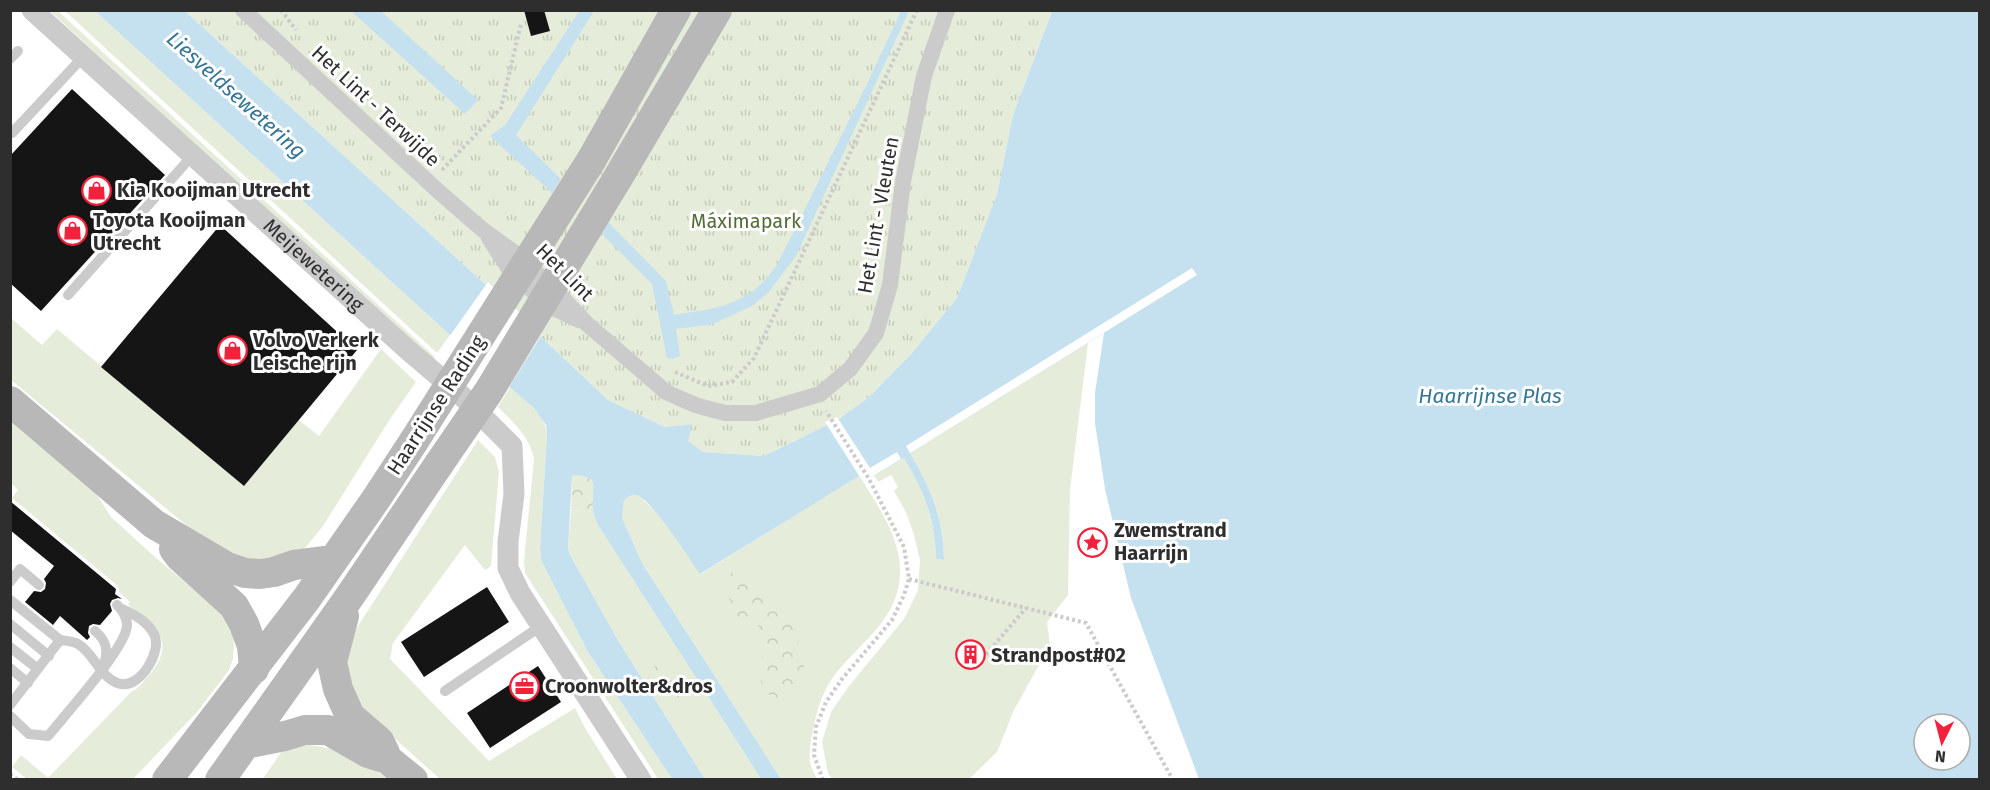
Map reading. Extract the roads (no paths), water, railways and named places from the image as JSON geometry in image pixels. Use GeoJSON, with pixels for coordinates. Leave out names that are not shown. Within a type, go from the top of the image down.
{"type":"FeatureCollection","features":[{"type":"Feature","properties":{"kind":"main road","name":"Haarrijnse Rading"},"geometry":{"type":"LineString","coordinates":[[167,780],[254,669],[376,499],[592,159],[676,10]]}},
{"type":"Feature","properties":{"kind":"main road","name":"Haarrijnse Rading"},"geometry":{"type":"LineString","coordinates":[[220,780],[350,596],[489,391],[717,10]]}},
{"type":"Feature","properties":{"kind":"main road"},"geometry":{"type":"LineString","coordinates":[[10,401],[154,524],[226,567],[244,573],[274,572],[294,565],[333,560]]}},
{"type":"Feature","properties":{"kind":"main road"},"geometry":{"type":"LineString","coordinates":[[154,524],[180,556],[234,606],[252,646],[254,669]]}},
{"type":"Feature","properties":{"kind":"main road"},"geometry":{"type":"LineString","coordinates":[[350,596],[332,662],[338,689],[350,716],[379,741],[387,759]]}},
{"type":"Feature","properties":{"kind":"main road"},"geometry":{"type":"LineString","coordinates":[[245,744],[305,730],[328,730],[368,753],[387,759],[412,780]]}},
{"type":"Feature","properties":{"kind":"street","name":"Meijewetering"},"geometry":{"type":"LineString","coordinates":[[32,10],[408,351],[462,396],[512,446],[514,494],[508,542],[508,568],[520,593],[641,780]]}},
{"type":"Feature","properties":{"kind":"street","name":"Het Lint - Terwijde"},"geometry":{"type":"LineString","coordinates":[[243,10],[483,230]]}},
{"type":"Feature","properties":{"kind":"street","name":"Het Lint - Vleuten"},"geometry":{"type":"LineString","coordinates":[[587,324],[666,392],[695,405],[725,412],[756,413],[820,394],[850,369],[876,333],[890,285],[903,182],[922,86],[947,10]]}},
{"type":"Feature","properties":{"kind":"street","name":"Het Lint"},"geometry":{"type":"LineString","coordinates":[[483,230],[519,256],[587,324]]}},
{"type":"Feature","properties":{"kind":"lane"},"geometry":{"type":"LineString","coordinates":[[10,132],[12,134],[83,57]]}},
{"type":"Feature","properties":{"kind":"lane"},"geometry":{"type":"LineString","coordinates":[[68,295],[192,156]]}},
{"type":"Feature","properties":{"kind":"lane"},"geometry":{"type":"LineString","coordinates":[[10,582],[20,569],[39,585]]}},
{"type":"Feature","properties":{"kind":"lane"},"geometry":{"type":"LineString","coordinates":[[10,600],[60,640],[77,643],[91,654],[102,669],[115,682],[124,685],[135,681],[150,664],[157,644],[154,635],[142,619],[120,607],[127,626],[121,645],[102,669],[48,736],[29,734],[10,716]]}},
{"type":"Feature","properties":{"kind":"lane"},"geometry":{"type":"LineString","coordinates":[[10,624],[49,656]]}},
{"type":"Feature","properties":{"kind":"lane"},"geometry":{"type":"LineString","coordinates":[[445,691],[541,626]]}},
{"type":"Feature","properties":{"kind":"lane"},"geometry":{"type":"LineString","coordinates":[[94,631],[106,643],[107,656],[102,669]]}},
{"type":"Feature","properties":{"kind":"lane"},"geometry":{"type":"LineString","coordinates":[[10,705],[14,693],[28,682],[60,640]]}},
{"type":"Feature","properties":{"kind":"lane"},"geometry":{"type":"LineString","coordinates":[[10,647],[38,669]]}},
{"type":"Feature","properties":{"kind":"lane"},"geometry":{"type":"LineString","coordinates":[[10,668],[28,682]]}},
{"type":"Feature","properties":{"kind":"water"},"geometry":{"type":"Polygon","coordinates":[[[580,10],[594,11],[516,135],[561,179],[552,193],[490,136],[505,125],[580,10]]]}},
{"type":"Feature","properties":{"kind":"water","name":"Haarrijnse Plas"},"geometry":{"type":"Polygon","coordinates":[[[95,11],[185,11],[486,285],[608,400],[665,427],[692,424],[688,441],[703,452],[764,456],[839,419],[869,397],[911,354],[957,298],[997,194],[1013,115],[1052,11],[1979,11],[1979,779],[1199,779],[1131,598],[1105,489],[1095,423],[1095,393],[1104,333],[910,453],[934,504],[941,530],[944,560],[936,559],[931,518],[917,482],[904,458],[863,482],[859,476],[700,574],[660,518],[643,499],[634,495],[624,501],[622,518],[642,563],[781,779],[761,779],[598,525],[593,512],[591,478],[572,476],[568,549],[570,555],[619,642],[705,779],[672,779],[588,652],[541,560],[547,434],[546,425],[534,408],[450,335],[95,11]]]}},
{"type":"Feature","properties":{"kind":"water"},"geometry":{"type":"Polygon","coordinates":[[[351,11],[381,11],[478,100],[465,114],[351,11]]]}},
{"type":"Feature","properties":{"kind":"water"},"geometry":{"type":"Polygon","coordinates":[[[901,11],[909,11],[796,256],[768,293],[752,306],[713,324],[676,329],[680,356],[673,359],[667,358],[652,284],[602,234],[608,222],[666,281],[674,315],[720,307],[757,288],[778,263],[901,11]]]}},
{"type":"Feature","properties":{"kind":"place","name":"Kia Kooijman Utrecht"},"geometry":{"type":"Point","coordinates":[96,190]}},
{"type":"Feature","properties":{"kind":"place","name":"Toyota Kooijman Utrecht"},"geometry":{"type":"Point","coordinates":[72,231]}},
{"type":"Feature","properties":{"kind":"place","name":"Volvo Verkerk Leische rijn"},"geometry":{"type":"Point","coordinates":[232,351]}},
{"type":"Feature","properties":{"kind":"place","name":"Zwemstrand Haarrijn"},"geometry":{"type":"Point","coordinates":[1093,542]}},
{"type":"Feature","properties":{"kind":"place","name":"Strandpost#02"},"geometry":{"type":"Point","coordinates":[970,655]}},
{"type":"Feature","properties":{"kind":"place","name":"Croonwolter&dros"},"geometry":{"type":"Point","coordinates":[524,686]}},
{"type":"Feature","properties":{"kind":"water label","name":"Liesveldsewetering"},"geometry":{"type":"Point","coordinates":[236,95]}},
{"type":"Feature","properties":{"kind":"park label","name":"Máximapark"},"geometry":{"type":"Point","coordinates":[746,221]}}]}
